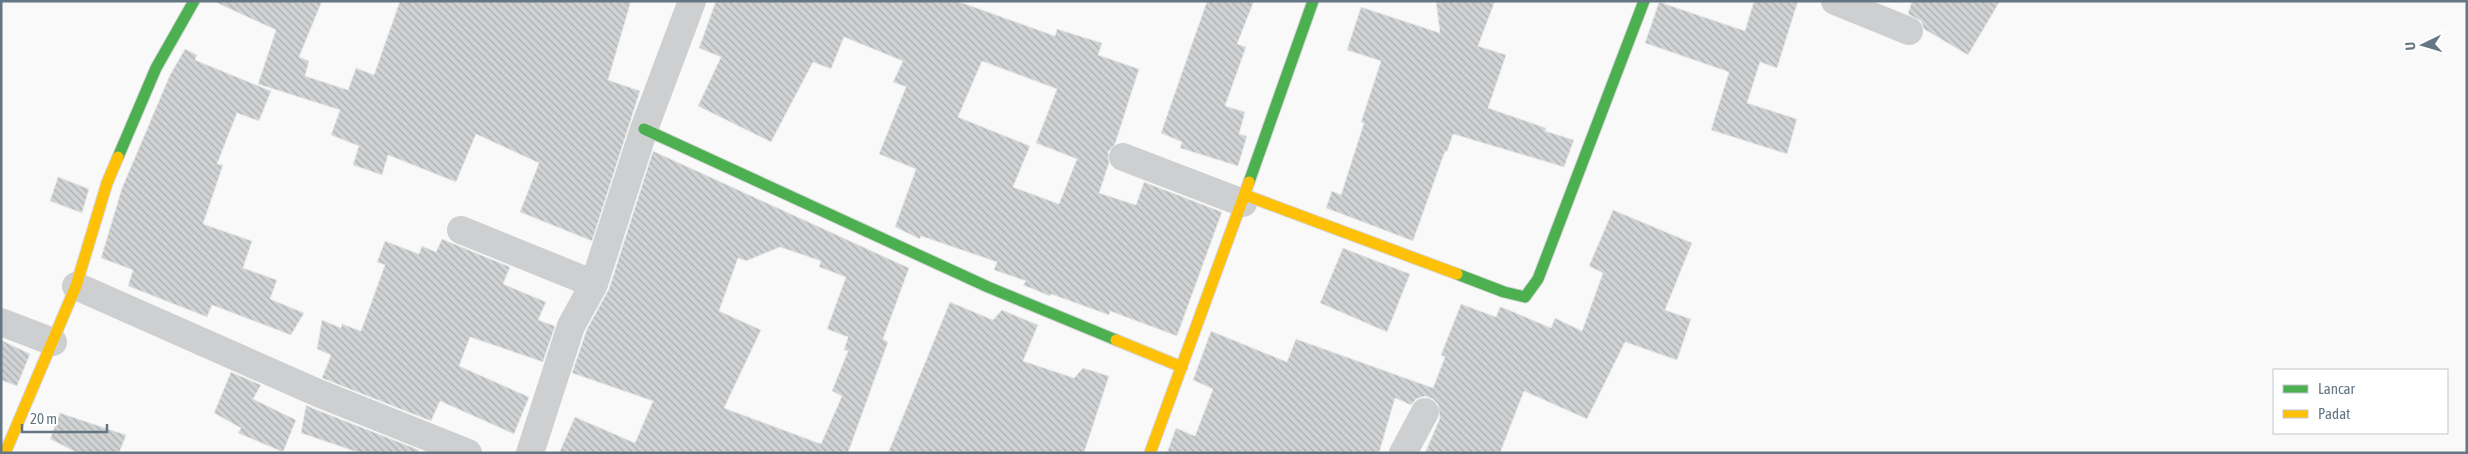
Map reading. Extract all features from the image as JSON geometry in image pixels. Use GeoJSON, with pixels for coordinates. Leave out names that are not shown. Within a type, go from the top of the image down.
{"type":"FeatureCollection","features":[{"type":"Feature","properties":{"kind":"street"},"geometry":{"type":"LineString","coordinates":[[5,453],[76,286],[107,183],[156,68],[194,1]]}},
{"type":"Feature","properties":{"kind":"street"},"geometry":{"type":"LineString","coordinates":[[530,453],[571,326],[594,284],[644,129],[692,1]]}},
{"type":"Feature","properties":{"kind":"street"},"geometry":{"type":"LineString","coordinates":[[1150,453],[1244,199],[1313,1]]}},
{"type":"Feature","properties":{"kind":"street"},"geometry":{"type":"LineString","coordinates":[[1123,157],[1504,292],[1525,297],[1538,279],[1644,1]]}},
{"type":"Feature","properties":{"kind":"street"},"geometry":{"type":"LineString","coordinates":[[1835,1],[1909,31]]}},
{"type":"Feature","properties":{"kind":"street"},"geometry":{"type":"LineString","coordinates":[[644,129],[988,287],[1182,368]]}},
{"type":"Feature","properties":{"kind":"street"},"geometry":{"type":"LineString","coordinates":[[461,230],[594,284]]}},
{"type":"Feature","properties":{"kind":"street"},"geometry":{"type":"LineString","coordinates":[[76,286],[318,393],[468,453]]}},
{"type":"Feature","properties":{"kind":"street"},"geometry":{"type":"LineString","coordinates":[[1,322],[53,342]]}},
{"type":"Feature","properties":{"kind":"street"},"geometry":{"type":"LineString","coordinates":[[1403,453],[1425,412]]}},
{"type":"Feature","properties":{"kind":"building"},"geometry":{"type":"Polygon","coordinates":[[[213,1],[322,1],[299,57],[309,61],[305,76],[348,90],[356,68],[374,75],[400,1],[631,1],[608,80],[640,91],[592,241],[520,212],[539,163],[476,134],[456,182],[388,155],[382,175],[353,165],[359,146],[331,135],[340,110],[258,84],[276,30],[213,1]]]}},
{"type":"Feature","properties":{"kind":"building"},"geometry":{"type":"Polygon","coordinates":[[[716,1],[957,1],[1055,36],[1057,29],[1102,43],[1098,55],[1139,69],[1115,144],[1108,152],[1109,163],[1099,193],[1136,205],[1144,182],[1222,212],[1177,336],[1110,311],[1109,315],[1051,294],[1050,296],[1023,285],[1026,281],[994,270],[997,262],[921,236],[920,239],[895,227],[916,169],[879,154],[906,87],[893,82],[903,61],[844,37],[831,69],[813,62],[771,142],[698,106],[721,57],[699,48],[716,1]],[[982,61],[958,117],[1030,146],[1013,187],[1059,204],[1077,159],[1036,143],[1057,89],[982,61]]]}},
{"type":"Feature","properties":{"kind":"building"},"geometry":{"type":"Polygon","coordinates":[[[1207,1],[1254,1],[1237,44],[1246,47],[1225,106],[1245,112],[1239,134],[1247,136],[1238,166],[1180,148],[1182,142],[1161,133],[1207,1]]]}},
{"type":"Feature","properties":{"kind":"building"},"geometry":{"type":"Polygon","coordinates":[[[1436,1],[1495,1],[1478,46],[1506,55],[1488,108],[1546,128],[1545,131],[1574,140],[1564,167],[1453,134],[1447,152],[1445,151],[1413,241],[1326,208],[1332,191],[1341,195],[1364,123],[1361,122],[1381,61],[1347,50],[1361,7],[1440,33],[1436,1]]]}},
{"type":"Feature","properties":{"kind":"building"},"geometry":{"type":"Polygon","coordinates":[[[1754,1],[1798,1],[1777,68],[1760,62],[1747,103],[1797,119],[1787,154],[1711,130],[1729,72],[1645,43],[1659,2],[1745,31],[1754,1]]]}},
{"type":"Feature","properties":{"kind":"building"},"geometry":{"type":"Polygon","coordinates":[[[1912,1],[2000,1],[1968,55],[1924,29],[1921,21],[1908,14],[1912,1]]]}},
{"type":"Feature","properties":{"kind":"building"},"geometry":{"type":"Polygon","coordinates":[[[185,49],[197,55],[195,60],[271,91],[259,121],[237,113],[217,164],[223,165],[203,224],[252,241],[243,268],[277,280],[270,299],[304,313],[291,335],[212,305],[207,317],[128,286],[133,270],[101,258],[122,188],[170,75],[185,49]]]}},
{"type":"Feature","properties":{"kind":"building"},"geometry":{"type":"Polygon","coordinates":[[[653,151],[909,268],[883,339],[888,342],[848,453],[559,453],[575,417],[635,443],[653,401],[572,373],[587,329],[609,289],[653,151]],[[780,247],[746,261],[738,258],[719,311],[761,330],[724,408],[821,444],[842,396],[832,391],[848,351],[844,350],[848,337],[827,329],[846,277],[819,267],[821,261],[780,247]]]}},
{"type":"Feature","properties":{"kind":"building"},"geometry":{"type":"Polygon","coordinates":[[[58,177],[89,189],[82,213],[50,201],[58,177]]]}},
{"type":"Feature","properties":{"kind":"building"},"geometry":{"type":"Polygon","coordinates":[[[1613,210],[1692,243],[1665,310],[1691,319],[1677,360],[1625,342],[1587,419],[1524,391],[1500,453],[1425,453],[1440,418],[1438,404],[1433,399],[1425,396],[1416,399],[1411,405],[1395,398],[1379,453],[1167,453],[1176,428],[1195,436],[1213,389],[1193,380],[1211,331],[1287,362],[1296,339],[1433,388],[1445,357],[1441,355],[1461,304],[1496,317],[1500,307],[1504,308],[1551,328],[1555,318],[1582,331],[1603,273],[1589,266],[1613,210]]]}},
{"type":"Feature","properties":{"kind":"building"},"geometry":{"type":"Polygon","coordinates":[[[442,239],[510,267],[503,284],[546,302],[538,320],[555,326],[543,362],[470,337],[459,366],[529,397],[514,434],[440,401],[431,421],[322,378],[331,355],[317,349],[322,320],[341,328],[342,324],[361,331],[385,265],[377,262],[385,241],[419,254],[422,246],[436,252],[442,239]]]}},
{"type":"Feature","properties":{"kind":"building"},"geometry":{"type":"Polygon","coordinates":[[[1343,248],[1410,274],[1387,332],[1320,303],[1343,248]]]}},
{"type":"Feature","properties":{"kind":"building"},"geometry":{"type":"Polygon","coordinates":[[[950,302],[993,320],[1002,310],[1038,325],[1023,361],[1074,378],[1083,368],[1109,376],[1084,453],[888,453],[950,302]]]}},
{"type":"Feature","properties":{"kind":"building"},"geometry":{"type":"Polygon","coordinates":[[[1,340],[30,354],[17,386],[1,380],[1,340]]]}},
{"type":"Feature","properties":{"kind":"building"},"geometry":{"type":"Polygon","coordinates":[[[231,372],[261,385],[253,399],[296,420],[283,452],[238,433],[241,428],[214,413],[231,372]]]}},
{"type":"Feature","properties":{"kind":"building"},"geometry":{"type":"Polygon","coordinates":[[[306,405],[419,450],[418,453],[360,453],[301,433],[306,405]]]}},
{"type":"Feature","properties":{"kind":"building"},"geometry":{"type":"Polygon","coordinates":[[[60,413],[126,435],[119,453],[78,453],[50,439],[60,413]]]}},
{"type":"Feature","properties":{"kind":"traffic: fast"},"geometry":{"type":"LineString","coordinates":[[118,157],[156,68],[194,1]]}},
{"type":"Feature","properties":{"kind":"traffic: fast"},"geometry":{"type":"LineString","coordinates":[[1249,182],[1313,1]]}},
{"type":"Feature","properties":{"kind":"traffic: fast"},"geometry":{"type":"LineString","coordinates":[[1457,274],[1504,292],[1525,297],[1538,279],[1644,1]]}},
{"type":"Feature","properties":{"kind":"traffic: fast"},"geometry":{"type":"LineString","coordinates":[[644,129],[988,287],[1116,340]]}},
{"type":"Feature","properties":{"kind":"traffic: slow"},"geometry":{"type":"LineString","coordinates":[[5,453],[76,286],[107,183],[118,157]]}},
{"type":"Feature","properties":{"kind":"traffic: slow"},"geometry":{"type":"LineString","coordinates":[[1150,453],[1249,182]]}},
{"type":"Feature","properties":{"kind":"traffic: slow"},"geometry":{"type":"LineString","coordinates":[[1245,195],[1457,274]]}},
{"type":"Feature","properties":{"kind":"traffic: slow"},"geometry":{"type":"LineString","coordinates":[[1116,340],[1182,367]]}}]}
